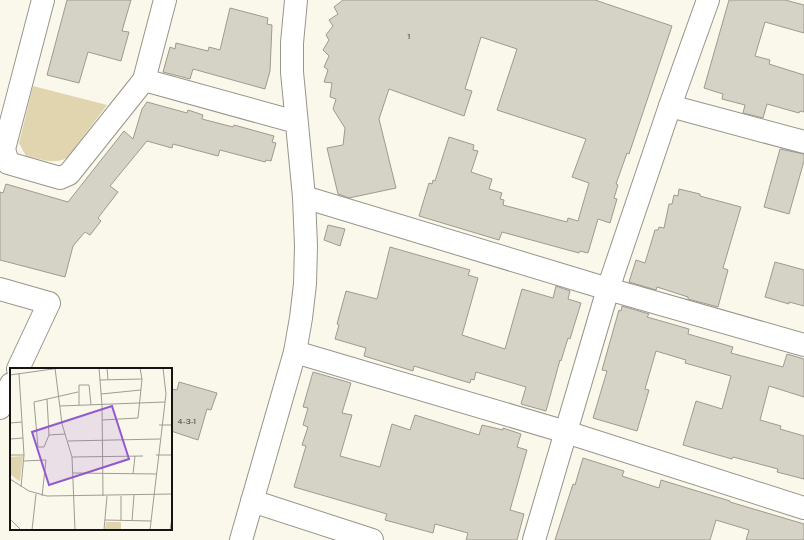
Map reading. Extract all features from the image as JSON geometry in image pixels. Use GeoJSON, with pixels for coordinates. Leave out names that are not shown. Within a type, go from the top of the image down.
{"type":"FeatureCollection","features":[{"type":"Feature","properties":{"kind":"street"},"geometry":{"type":"LineString","coordinates":[[43,0],[4,149],[8,163],[60,178],[69,174],[144,80],[165,0]]}},
{"type":"Feature","properties":{"kind":"street"},"geometry":{"type":"LineString","coordinates":[[241,540],[295,352],[305,284],[306,246],[304,197],[292,72],[292,43],[296,0]]}},
{"type":"Feature","properties":{"kind":"street"},"geometry":{"type":"LineString","coordinates":[[534,540],[608,289],[670,106],[708,0]]}},
{"type":"Feature","properties":{"kind":"street"},"geometry":{"type":"LineString","coordinates":[[144,80],[296,122]]}},
{"type":"Feature","properties":{"kind":"street"},"geometry":{"type":"LineString","coordinates":[[670,106],[804,142]]}},
{"type":"Feature","properties":{"kind":"street"},"geometry":{"type":"LineString","coordinates":[[304,197],[608,289],[804,345]]}},
{"type":"Feature","properties":{"kind":"street"},"geometry":{"type":"LineString","coordinates":[[0,289],[49,303],[18,368]]}},
{"type":"Feature","properties":{"kind":"street"},"geometry":{"type":"LineString","coordinates":[[295,352],[566,432],[804,508]]}},
{"type":"Feature","properties":{"kind":"street"},"geometry":{"type":"LineString","coordinates":[[0,408],[10,386]]}},
{"type":"Feature","properties":{"kind":"street"},"geometry":{"type":"LineString","coordinates":[[252,501],[372,540]]}},
{"type":"Feature","properties":{"kind":"shaded area"},"geometry":{"type":"Polygon","coordinates":[[[33,86],[107,105],[67,158],[52,161],[26,156],[19,143],[33,86]]]}},
{"type":"Feature","properties":{"kind":"building"},"geometry":{"type":"Polygon","coordinates":[[[67,0],[131,0],[122,31],[129,32],[121,61],[88,52],[79,83],[47,75],[67,0]]]}},
{"type":"Feature","properties":{"kind":"building"},"geometry":{"type":"Polygon","coordinates":[[[343,0],[595,0],[672,26],[629,154],[627,153],[616,184],[618,185],[614,198],[617,199],[610,223],[598,219],[588,253],[580,251],[579,253],[502,232],[499,240],[419,216],[429,183],[432,184],[433,180],[435,181],[449,137],[474,145],[473,150],[478,151],[471,172],[492,179],[489,189],[502,193],[500,199],[504,200],[503,205],[567,222],[568,218],[578,221],[589,183],[572,177],[586,139],[497,110],[517,49],[481,37],[465,89],[472,91],[464,116],[389,89],[379,119],[396,188],[349,198],[338,194],[327,148],[343,145],[345,128],[333,109],[336,99],[330,97],[332,83],[324,82],[328,70],[324,67],[329,56],[323,50],[329,40],[326,35],[333,26],[329,20],[338,14],[334,7],[343,0]]]}},
{"type":"Feature","properties":{"kind":"building"},"geometry":{"type":"Polygon","coordinates":[[[729,0],[785,0],[804,5],[804,33],[765,22],[755,56],[770,60],[769,64],[804,75],[804,112],[800,111],[799,113],[767,104],[763,118],[743,113],[745,105],[722,99],[723,94],[704,88],[729,0]]]}},
{"type":"Feature","properties":{"kind":"building"},"geometry":{"type":"Polygon","coordinates":[[[230,8],[268,18],[267,24],[272,25],[270,71],[265,89],[193,69],[190,79],[163,72],[170,47],[175,49],[176,43],[208,51],[209,47],[220,50],[230,8]]]}},
{"type":"Feature","properties":{"kind":"building"},"geometry":{"type":"Polygon","coordinates":[[[147,102],[187,113],[188,110],[203,115],[202,119],[233,127],[234,125],[274,136],[272,142],[276,143],[271,161],[266,160],[265,162],[220,150],[218,156],[173,144],[172,148],[147,141],[110,186],[118,192],[98,218],[101,221],[90,235],[85,232],[73,246],[65,277],[0,260],[0,192],[3,193],[6,184],[68,202],[124,131],[133,139],[142,109],[147,102]]]}},
{"type":"Feature","properties":{"kind":"building"},"geometry":{"type":"Polygon","coordinates":[[[780,149],[804,154],[804,161],[789,214],[764,207],[780,149]]]}},
{"type":"Feature","properties":{"kind":"building"},"geometry":{"type":"Polygon","coordinates":[[[679,189],[741,207],[723,268],[728,270],[718,307],[688,299],[688,297],[657,287],[656,290],[629,282],[636,260],[645,263],[655,230],[658,230],[659,227],[664,228],[669,204],[672,204],[674,195],[678,196],[679,189]]]}},
{"type":"Feature","properties":{"kind":"building"},"geometry":{"type":"Polygon","coordinates":[[[328,225],[345,229],[340,246],[324,240],[328,225]]]}},
{"type":"Feature","properties":{"kind":"building"},"geometry":{"type":"Polygon","coordinates":[[[390,247],[470,270],[468,275],[478,278],[462,335],[505,349],[522,289],[553,298],[556,286],[570,291],[568,299],[581,303],[570,339],[568,338],[561,361],[560,360],[546,411],[521,404],[526,387],[476,372],[474,380],[471,379],[470,383],[414,366],[413,371],[364,356],[366,348],[335,339],[339,325],[337,324],[346,291],[377,299],[390,247]]]}},
{"type":"Feature","properties":{"kind":"building"},"geometry":{"type":"Polygon","coordinates":[[[775,262],[804,270],[804,306],[789,302],[789,304],[765,297],[775,262]]]}},
{"type":"Feature","properties":{"kind":"building"},"geometry":{"type":"Polygon","coordinates":[[[622,306],[649,314],[647,317],[689,329],[688,334],[733,347],[731,353],[783,367],[787,354],[804,359],[804,397],[769,386],[760,420],[781,426],[780,429],[804,436],[804,479],[777,472],[778,469],[733,457],[732,459],[683,445],[696,401],[722,409],[731,376],[685,363],[686,360],[656,351],[645,389],[649,390],[637,431],[593,418],[607,371],[602,370],[619,310],[621,311],[622,306]]]}},
{"type":"Feature","properties":{"kind":"building"},"geometry":{"type":"Polygon","coordinates":[[[313,372],[351,383],[342,413],[352,415],[340,456],[380,467],[392,424],[410,430],[415,415],[479,435],[482,425],[503,430],[503,428],[521,434],[517,447],[527,450],[510,510],[524,514],[517,540],[466,540],[468,533],[435,524],[433,533],[385,520],[387,514],[294,487],[306,446],[302,445],[308,427],[303,425],[308,408],[303,407],[313,372]]]}},
{"type":"Feature","properties":{"kind":"building"},"geometry":{"type":"Polygon","coordinates":[[[179,382],[217,393],[211,410],[207,409],[198,440],[172,431],[172,389],[177,390],[179,382]]]}},
{"type":"Feature","properties":{"kind":"building"},"geometry":{"type":"Polygon","coordinates":[[[583,458],[624,471],[622,476],[659,488],[661,480],[804,524],[804,540],[746,540],[749,530],[716,520],[710,540],[555,540],[583,458]]]}}]}
